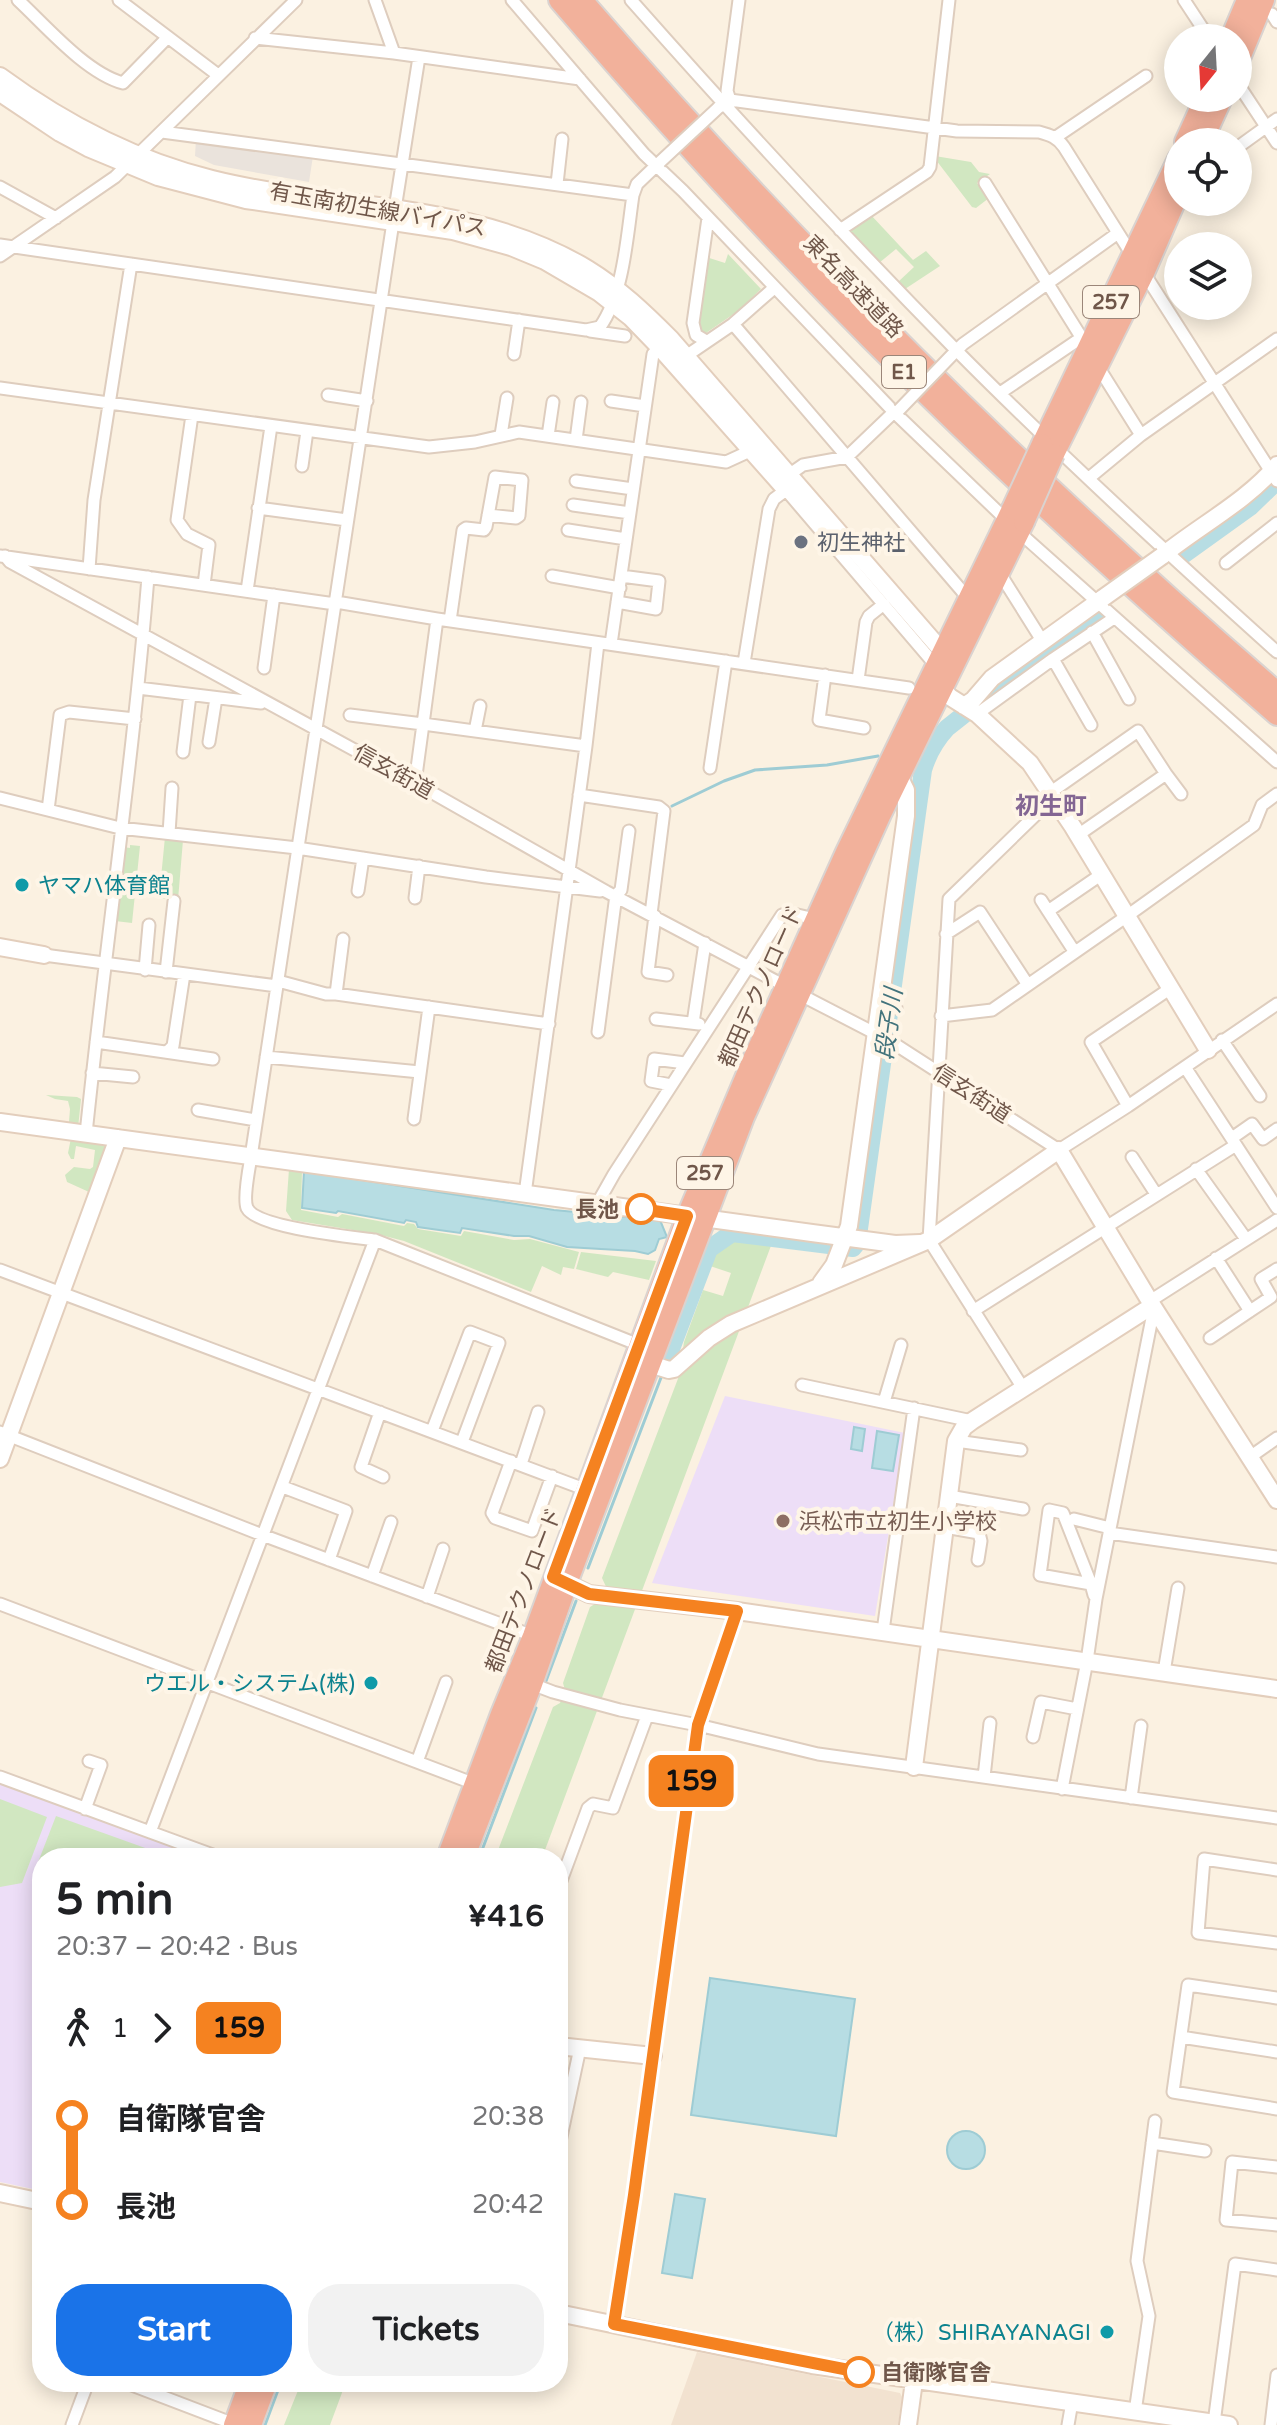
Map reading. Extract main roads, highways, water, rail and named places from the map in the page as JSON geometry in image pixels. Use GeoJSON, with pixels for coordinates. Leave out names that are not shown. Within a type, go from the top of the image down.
{"type":"FeatureCollection","features":[{"type":"Feature","properties":{"kind":"highway","name":"東名高速道路"},"geometry":{"type":"LineString","coordinates":[[559,0],[725,186],[937,405],[1172,624],[1277,715]]}},
{"type":"Feature","properties":{"kind":"highway","name":"東名高速道路"},"geometry":{"type":"LineString","coordinates":[[582,0],[737,175],[949,392],[1194,621],[1277,692]]}},
{"type":"Feature","properties":{"kind":"highway"},"geometry":{"type":"LineString","coordinates":[[1237,24],[1247,0]]}},
{"type":"Feature","properties":{"kind":"highway"},"geometry":{"type":"LineString","coordinates":[[1252,41],[1271,12]]}},
{"type":"Feature","properties":{"kind":"highway","name":"都田テクノロード"},"geometry":{"type":"LineString","coordinates":[[1138,264],[1164,196]]}},
{"type":"Feature","properties":{"kind":"highway","name":"都田テクノロード"},"geometry":{"type":"LineString","coordinates":[[792,990],[900,778],[999,572],[1016,520],[1089,350],[1166,216]]}},
{"type":"Feature","properties":{"kind":"highway","name":"都田テクノロード"},"geometry":{"type":"LineString","coordinates":[[468,1848],[532,1684],[587,1490],[639,1345],[744,1117],[815,919],[968,598],[1016,520]]}},
{"type":"Feature","properties":{"kind":"highway","name":"都田テクノロード"},"geometry":{"type":"LineString","coordinates":[[451,1848],[533,1636],[659,1367],[696,1217]]}},
{"type":"Feature","properties":{"kind":"highway"},"geometry":{"type":"LineString","coordinates":[[240,2425],[248,2392]]}},
{"type":"Feature","properties":{"kind":"highway"},"geometry":{"type":"LineString","coordinates":[[240,2425],[261,2392]]}},
{"type":"Feature","properties":{"kind":"water","name":"長池"},"geometry":{"type":"Polygon","coordinates":[[[304,1171],[554,1210],[660,1220],[667,1237],[659,1239],[655,1250],[648,1254],[567,1247],[529,1236],[462,1228],[460,1233],[418,1227],[416,1222],[406,1220],[404,1223],[302,1208],[304,1171]]]}},
{"type":"Feature","properties":{"kind":"water"},"geometry":{"type":"Polygon","coordinates":[[[854,1427],[865,1429],[862,1451],[851,1449],[854,1427]]]}},
{"type":"Feature","properties":{"kind":"water"},"geometry":{"type":"Polygon","coordinates":[[[877,1431],[899,1435],[893,1471],[872,1468],[877,1431]]]}},
{"type":"Feature","properties":{"kind":"water"},"geometry":{"type":"Polygon","coordinates":[[[710,1978],[855,1999],[836,2136],[691,2115],[710,1978]]]}},
{"type":"Feature","properties":{"kind":"water"},"geometry":{"type":"Polygon","coordinates":[[[966,2131],[980,2136],[985,2150],[980,2164],[966,2169],[952,2164],[947,2150],[952,2136],[966,2131]]]}},
{"type":"Feature","properties":{"kind":"water"},"geometry":{"type":"Polygon","coordinates":[[[675,2194],[705,2199],[692,2278],[662,2273],[675,2194]]]}},
{"type":"Feature","properties":{"kind":"waterway","name":"段子川"},"geometry":{"type":"LineString","coordinates":[[1179,558],[1250,507],[1277,481]]}},
{"type":"Feature","properties":{"kind":"waterway","name":"段子川"},"geometry":{"type":"LineString","coordinates":[[666,1362],[709,1249],[732,1233],[853,1248],[857,1243],[927,758],[947,728],[1024,667],[1103,613]]}},
{"type":"Feature","properties":{"kind":"waterway"},"geometry":{"type":"LineString","coordinates":[[672,806],[755,770],[827,765],[878,756]]}},
{"type":"Feature","properties":{"kind":"waterway"},"geometry":{"type":"LineString","coordinates":[[588,1568],[662,1375]]}},
{"type":"Feature","properties":{"kind":"waterway"},"geometry":{"type":"LineString","coordinates":[[546,1681],[576,1601]]}},
{"type":"Feature","properties":{"kind":"waterway"},"geometry":{"type":"LineString","coordinates":[[483,1848],[536,1708]]}},
{"type":"Feature","properties":{"kind":"waterway"},"geometry":{"type":"LineString","coordinates":[[265,2425],[277,2392]]}},
{"type":"Feature","properties":{"kind":"place","name":"初生神社"},"geometry":{"type":"Point","coordinates":[801,542]}},
{"type":"Feature","properties":{"kind":"place","name":"ヤマハ体育館"},"geometry":{"type":"Point","coordinates":[22,885]}},
{"type":"Feature","properties":{"kind":"place","name":"長池"},"geometry":{"type":"Point","coordinates":[641,1209]}},
{"type":"Feature","properties":{"kind":"place","name":"浜松市立初生小学校"},"geometry":{"type":"Point","coordinates":[783,1521]}},
{"type":"Feature","properties":{"kind":"place","name":"ウエル・システム(株)"},"geometry":{"type":"Point","coordinates":[371,1683]}},
{"type":"Feature","properties":{"kind":"place","name":"（株）SHIRAYANAGI"},"geometry":{"type":"Point","coordinates":[1107,2332]}},
{"type":"Feature","properties":{"kind":"place","name":"自衛隊官舎"},"geometry":{"type":"Point","coordinates":[859,2372]}},
{"type":"Feature","properties":{"kind":"district","name":"初生町"},"geometry":{"type":"Point","coordinates":[1051,806]}}]}
